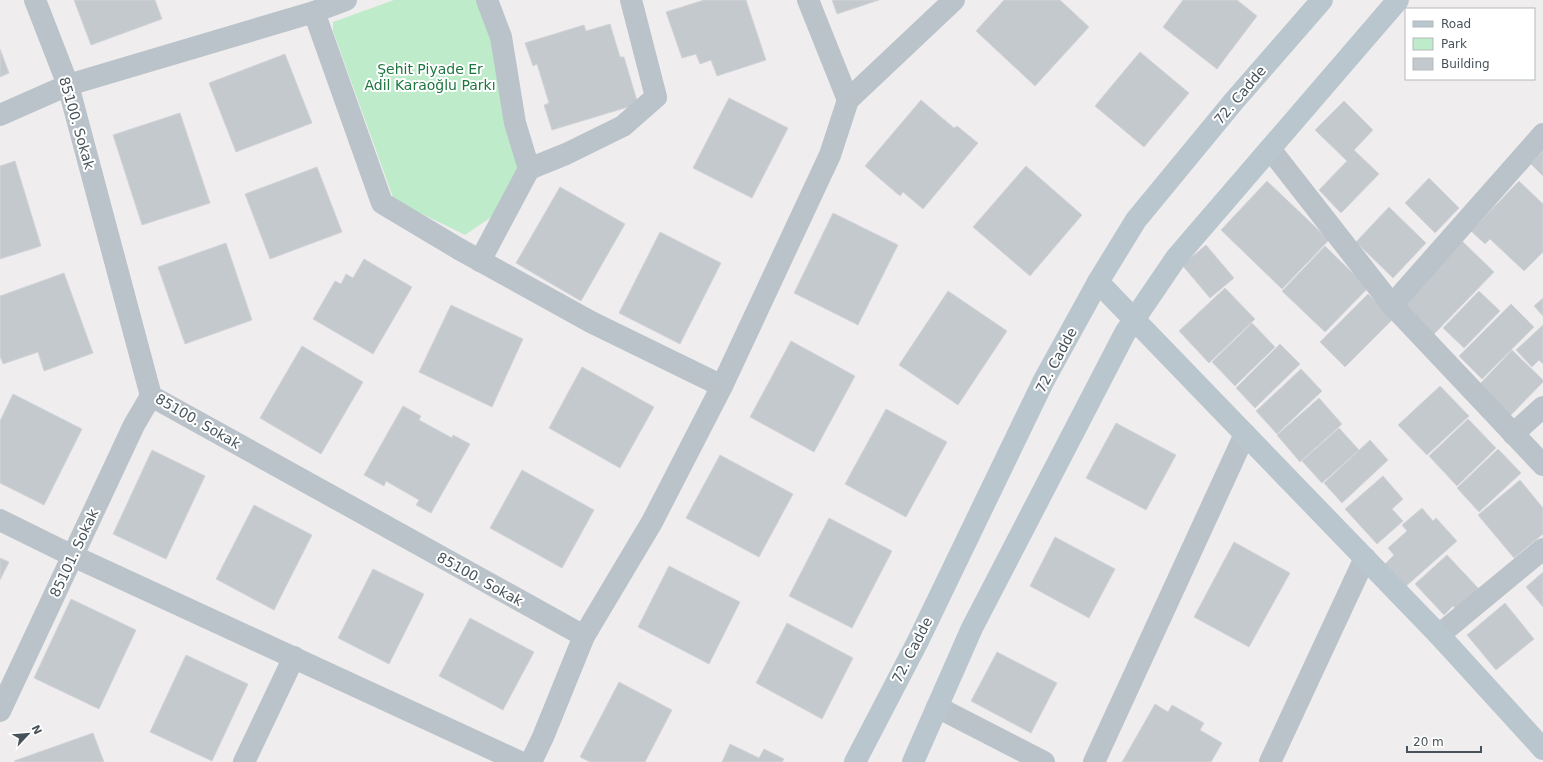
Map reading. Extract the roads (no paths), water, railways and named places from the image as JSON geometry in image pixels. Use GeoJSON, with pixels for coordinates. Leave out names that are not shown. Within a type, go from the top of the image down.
{"type":"FeatureCollection","features":[{"type":"Feature","properties":{"kind":"main road","name":"72. Cadde"},"geometry":{"type":"LineString","coordinates":[[855,762],[918,641],[1044,380],[1098,282],[1136,220],[1234,101],[1322,0]]}},
{"type":"Feature","properties":{"kind":"main road"},"geometry":{"type":"LineString","coordinates":[[913,762],[972,628],[1125,333],[1176,258],[1398,0]]}},
{"type":"Feature","properties":{"kind":"main road"},"geometry":{"type":"LineString","coordinates":[[1098,282],[1439,635],[1543,749]]}},
{"type":"Feature","properties":{"kind":"street","name":"85100. Sokak"},"geometry":{"type":"LineString","coordinates":[[35,0],[68,85],[151,396],[584,636]]}},
{"type":"Feature","properties":{"kind":"street"},"geometry":{"type":"LineString","coordinates":[[0,115],[68,85],[314,12],[346,0]]}},
{"type":"Feature","properties":{"kind":"street"},"geometry":{"type":"LineString","coordinates":[[487,0],[501,37],[515,123],[529,169]]}},
{"type":"Feature","properties":{"kind":"street"},"geometry":{"type":"LineString","coordinates":[[480,260],[529,169],[566,154],[623,126],[656,97],[631,0]]}},
{"type":"Feature","properties":{"kind":"street"},"geometry":{"type":"LineString","coordinates":[[808,0],[848,100]]}},
{"type":"Feature","properties":{"kind":"street"},"geometry":{"type":"LineString","coordinates":[[531,762],[544,737],[584,636],[652,522],[722,386],[830,155],[848,100],[954,0]]}},
{"type":"Feature","properties":{"kind":"street"},"geometry":{"type":"LineString","coordinates":[[314,12],[382,203],[591,322],[722,386]]}},
{"type":"Feature","properties":{"kind":"street"},"geometry":{"type":"LineString","coordinates":[[1392,305],[1543,134]]}},
{"type":"Feature","properties":{"kind":"street"},"geometry":{"type":"LineString","coordinates":[[1270,149],[1392,305],[1543,466]]}},
{"type":"Feature","properties":{"kind":"street","name":"85101. Sokak"},"geometry":{"type":"LineString","coordinates":[[0,711],[134,425],[151,396]]}},
{"type":"Feature","properties":{"kind":"street"},"geometry":{"type":"LineString","coordinates":[[1514,434],[1543,407]]}},
{"type":"Feature","properties":{"kind":"street"},"geometry":{"type":"LineString","coordinates":[[1094,762],[1244,434]]}},
{"type":"Feature","properties":{"kind":"street"},"geometry":{"type":"LineString","coordinates":[[0,520],[73,556],[520,762]]}},
{"type":"Feature","properties":{"kind":"street"},"geometry":{"type":"LineString","coordinates":[[1439,635],[1543,549]]}},
{"type":"Feature","properties":{"kind":"street"},"geometry":{"type":"LineString","coordinates":[[1270,762],[1365,558]]}},
{"type":"Feature","properties":{"kind":"street"},"geometry":{"type":"LineString","coordinates":[[244,762],[294,657]]}},
{"type":"Feature","properties":{"kind":"street"},"geometry":{"type":"LineString","coordinates":[[938,707],[1044,762]]}},
{"type":"Feature","properties":{"kind":"park label","name":"Şehit Piyade Er Adil Karaoğlu Parkı"},"geometry":{"type":"Point","coordinates":[430,78]}}]}
